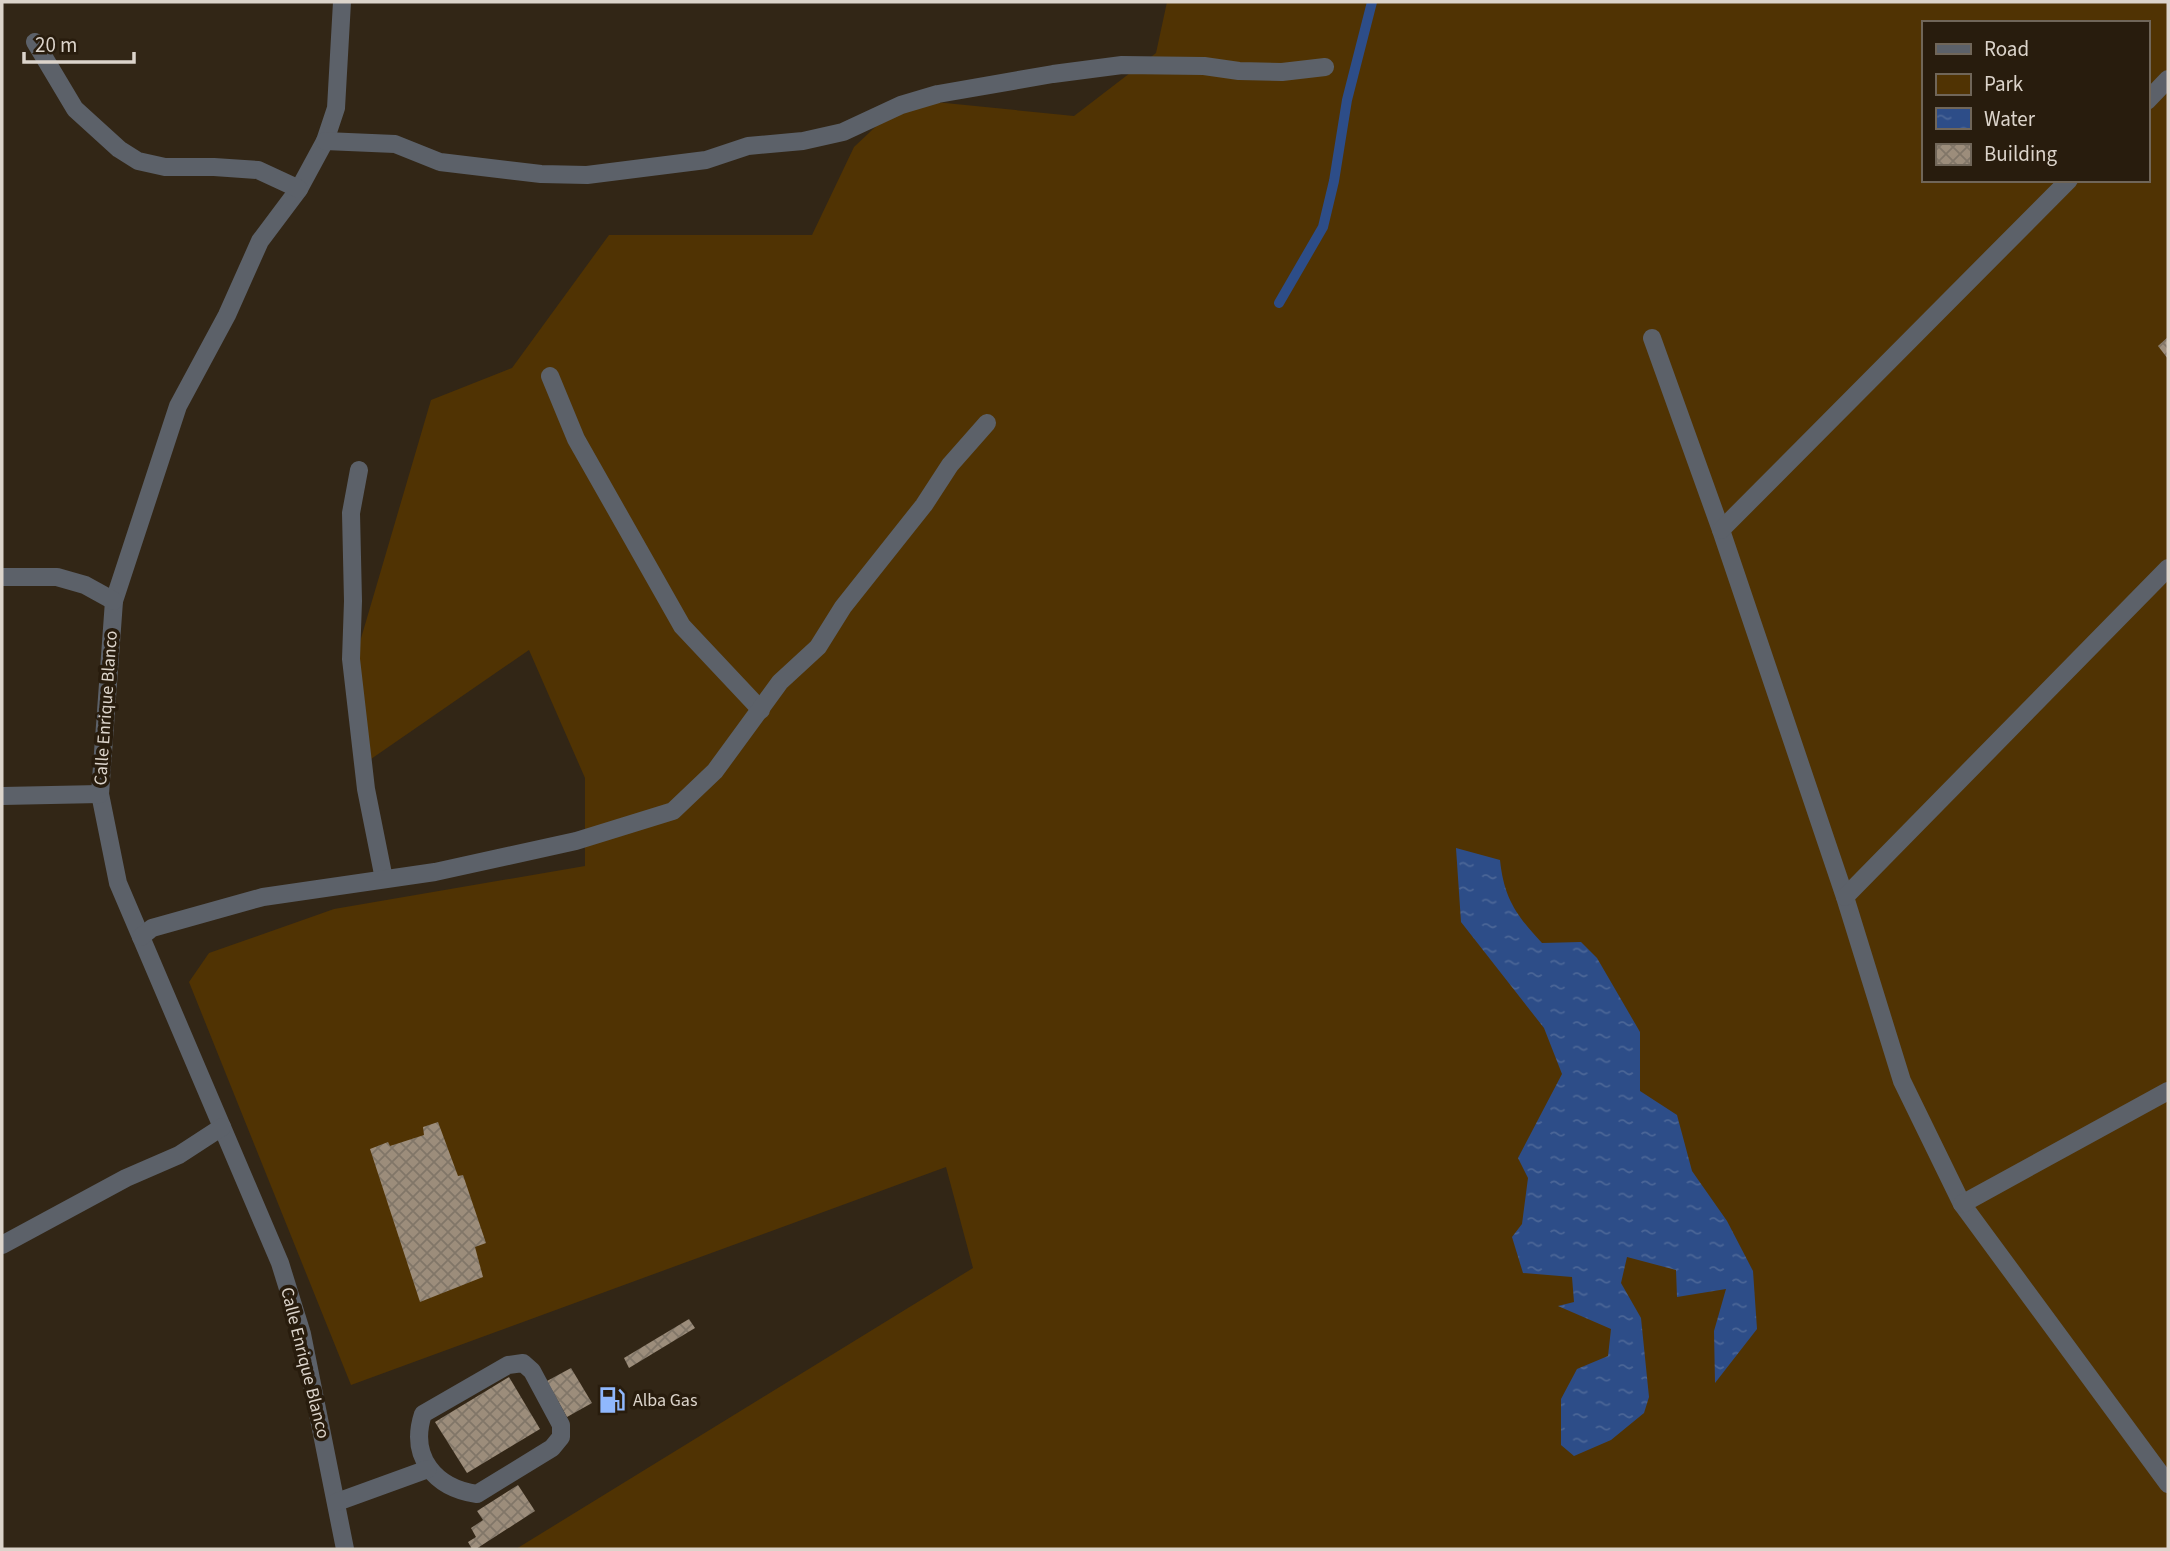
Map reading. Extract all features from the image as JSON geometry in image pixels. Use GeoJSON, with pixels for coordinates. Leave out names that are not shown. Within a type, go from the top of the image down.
{"type":"FeatureCollection","features":[{"type":"Feature","properties":{"kind":"street","name":"Calle Enrique Blanco"},"geometry":{"type":"LineString","coordinates":[[342,2],[336,108],[325,141],[299,189],[260,241],[227,315],[178,407],[114,601],[100,794],[117,883],[280,1263],[302,1334],[345,1549]]}},
{"type":"Feature","properties":{"kind":"street"},"geometry":{"type":"LineString","coordinates":[[35,42],[75,108],[119,149],[138,161],[165,167],[258,170],[299,189]]}},
{"type":"Feature","properties":{"kind":"street"},"geometry":{"type":"LineString","coordinates":[[325,141],[395,144],[440,162],[541,174],[587,175],[706,160],[748,146],[803,141],[843,132],[901,105],[938,94],[1041,76],[1122,65],[1205,66],[1239,71],[1282,72],[1325,67]]}},
{"type":"Feature","properties":{"kind":"street"},"geometry":{"type":"LineString","coordinates":[[2149,99],[2168,79]]}},
{"type":"Feature","properties":{"kind":"street"},"geometry":{"type":"LineString","coordinates":[[1721,530],[2067,182]]}},
{"type":"Feature","properties":{"kind":"street"},"geometry":{"type":"LineString","coordinates":[[1653,338],[1845,897],[1902,1081],[1962,1204],[2168,1484]]}},
{"type":"Feature","properties":{"kind":"street"},"geometry":{"type":"LineString","coordinates":[[550,376],[576,439],[682,626],[761,710]]}},
{"type":"Feature","properties":{"kind":"street"},"geometry":{"type":"LineString","coordinates":[[141,937],[152,928],[263,897],[435,872],[576,841],[673,811],[715,771],[780,682],[818,647],[843,607],[924,505],[950,465],[987,423]]}},
{"type":"Feature","properties":{"kind":"street"},"geometry":{"type":"LineString","coordinates":[[359,470],[351,513],[351,659],[366,789],[384,878]]}},
{"type":"Feature","properties":{"kind":"street"},"geometry":{"type":"LineString","coordinates":[[1845,897],[2168,568]]}},
{"type":"Feature","properties":{"kind":"street"},"geometry":{"type":"LineString","coordinates":[[2,577],[57,577],[85,586],[114,601]]}},
{"type":"Feature","properties":{"kind":"street"},"geometry":{"type":"LineString","coordinates":[[2,796],[100,794]]}},
{"type":"Feature","properties":{"kind":"street"},"geometry":{"type":"LineString","coordinates":[[1962,1204],[2168,1091]]}},
{"type":"Feature","properties":{"kind":"street"},"geometry":{"type":"LineString","coordinates":[[2,1245],[126,1178],[179,1155],[222,1127]]}},
{"type":"Feature","properties":{"kind":"street"},"geometry":{"type":"LineString","coordinates":[[523,1363],[532,1371],[561,1425],[561,1437],[552,1448],[477,1494],[452,1489],[428,1469],[418,1427],[422,1414],[508,1365],[523,1363]]}},
{"type":"Feature","properties":{"kind":"street"},"geometry":{"type":"LineString","coordinates":[[337,1502],[428,1469]]}},
{"type":"Feature","properties":{"kind":"green space"},"geometry":{"type":"Polygon","coordinates":[[[1167,2],[2168,2],[2168,1549],[516,1549],[973,1268],[946,1167],[351,1385],[189,982],[209,953],[334,909],[585,866],[585,778],[529,650],[358,768],[352,669],[431,400],[512,368],[609,235],[812,235],[854,147],[905,99],[1074,116],[1156,53],[1167,2]]]}},
{"type":"Feature","properties":{"kind":"water"},"geometry":{"type":"Polygon","coordinates":[[[1456,848],[1500,860],[1505,886],[1513,906],[1542,943],[1581,942],[1597,958],[1640,1032],[1640,1091],[1677,1115],[1692,1171],[1727,1221],[1753,1271],[1757,1329],[1715,1383],[1714,1331],[1726,1289],[1677,1297],[1676,1270],[1627,1257],[1621,1283],[1641,1318],[1649,1397],[1644,1413],[1611,1440],[1574,1456],[1561,1445],[1561,1399],[1577,1369],[1608,1356],[1611,1329],[1558,1306],[1574,1302],[1572,1277],[1523,1273],[1512,1237],[1522,1224],[1528,1178],[1518,1158],[1562,1074],[1544,1028],[1461,922],[1456,848]]]}},
{"type":"Feature","properties":{"kind":"building"},"geometry":{"type":"Polygon","coordinates":[[[2168,337],[2168,359],[2158,346],[2168,337]]]}},
{"type":"Feature","properties":{"kind":"building"},"geometry":{"type":"Polygon","coordinates":[[[438,1122],[458,1176],[463,1175],[486,1243],[475,1247],[483,1277],[420,1302],[370,1149],[388,1142],[390,1146],[424,1135],[423,1127],[438,1122]]]}},
{"type":"Feature","properties":{"kind":"building"},"geometry":{"type":"Polygon","coordinates":[[[689,1319],[695,1328],[629,1368],[624,1358],[689,1319]]]}},
{"type":"Feature","properties":{"kind":"building"},"geometry":{"type":"Polygon","coordinates":[[[571,1368],[592,1403],[567,1417],[547,1381],[571,1368]]]}},
{"type":"Feature","properties":{"kind":"building"},"geometry":{"type":"Polygon","coordinates":[[[509,1377],[540,1429],[467,1473],[435,1422],[509,1377]]]}},
{"type":"Feature","properties":{"kind":"building"},"geometry":{"type":"Polygon","coordinates":[[[518,1485],[535,1511],[472,1549],[468,1542],[476,1537],[471,1528],[483,1520],[477,1511],[518,1485]]]}},
{"type":"Feature","properties":{"kind":"waterway"},"geometry":{"type":"LineString","coordinates":[[1279,303],[1323,227],[1334,181],[1347,100],[1372,2]]}},
{"type":"Feature","properties":{"kind":"place","name":"Alba Gas"},"geometry":{"type":"Point","coordinates":[612,1400]}}]}
